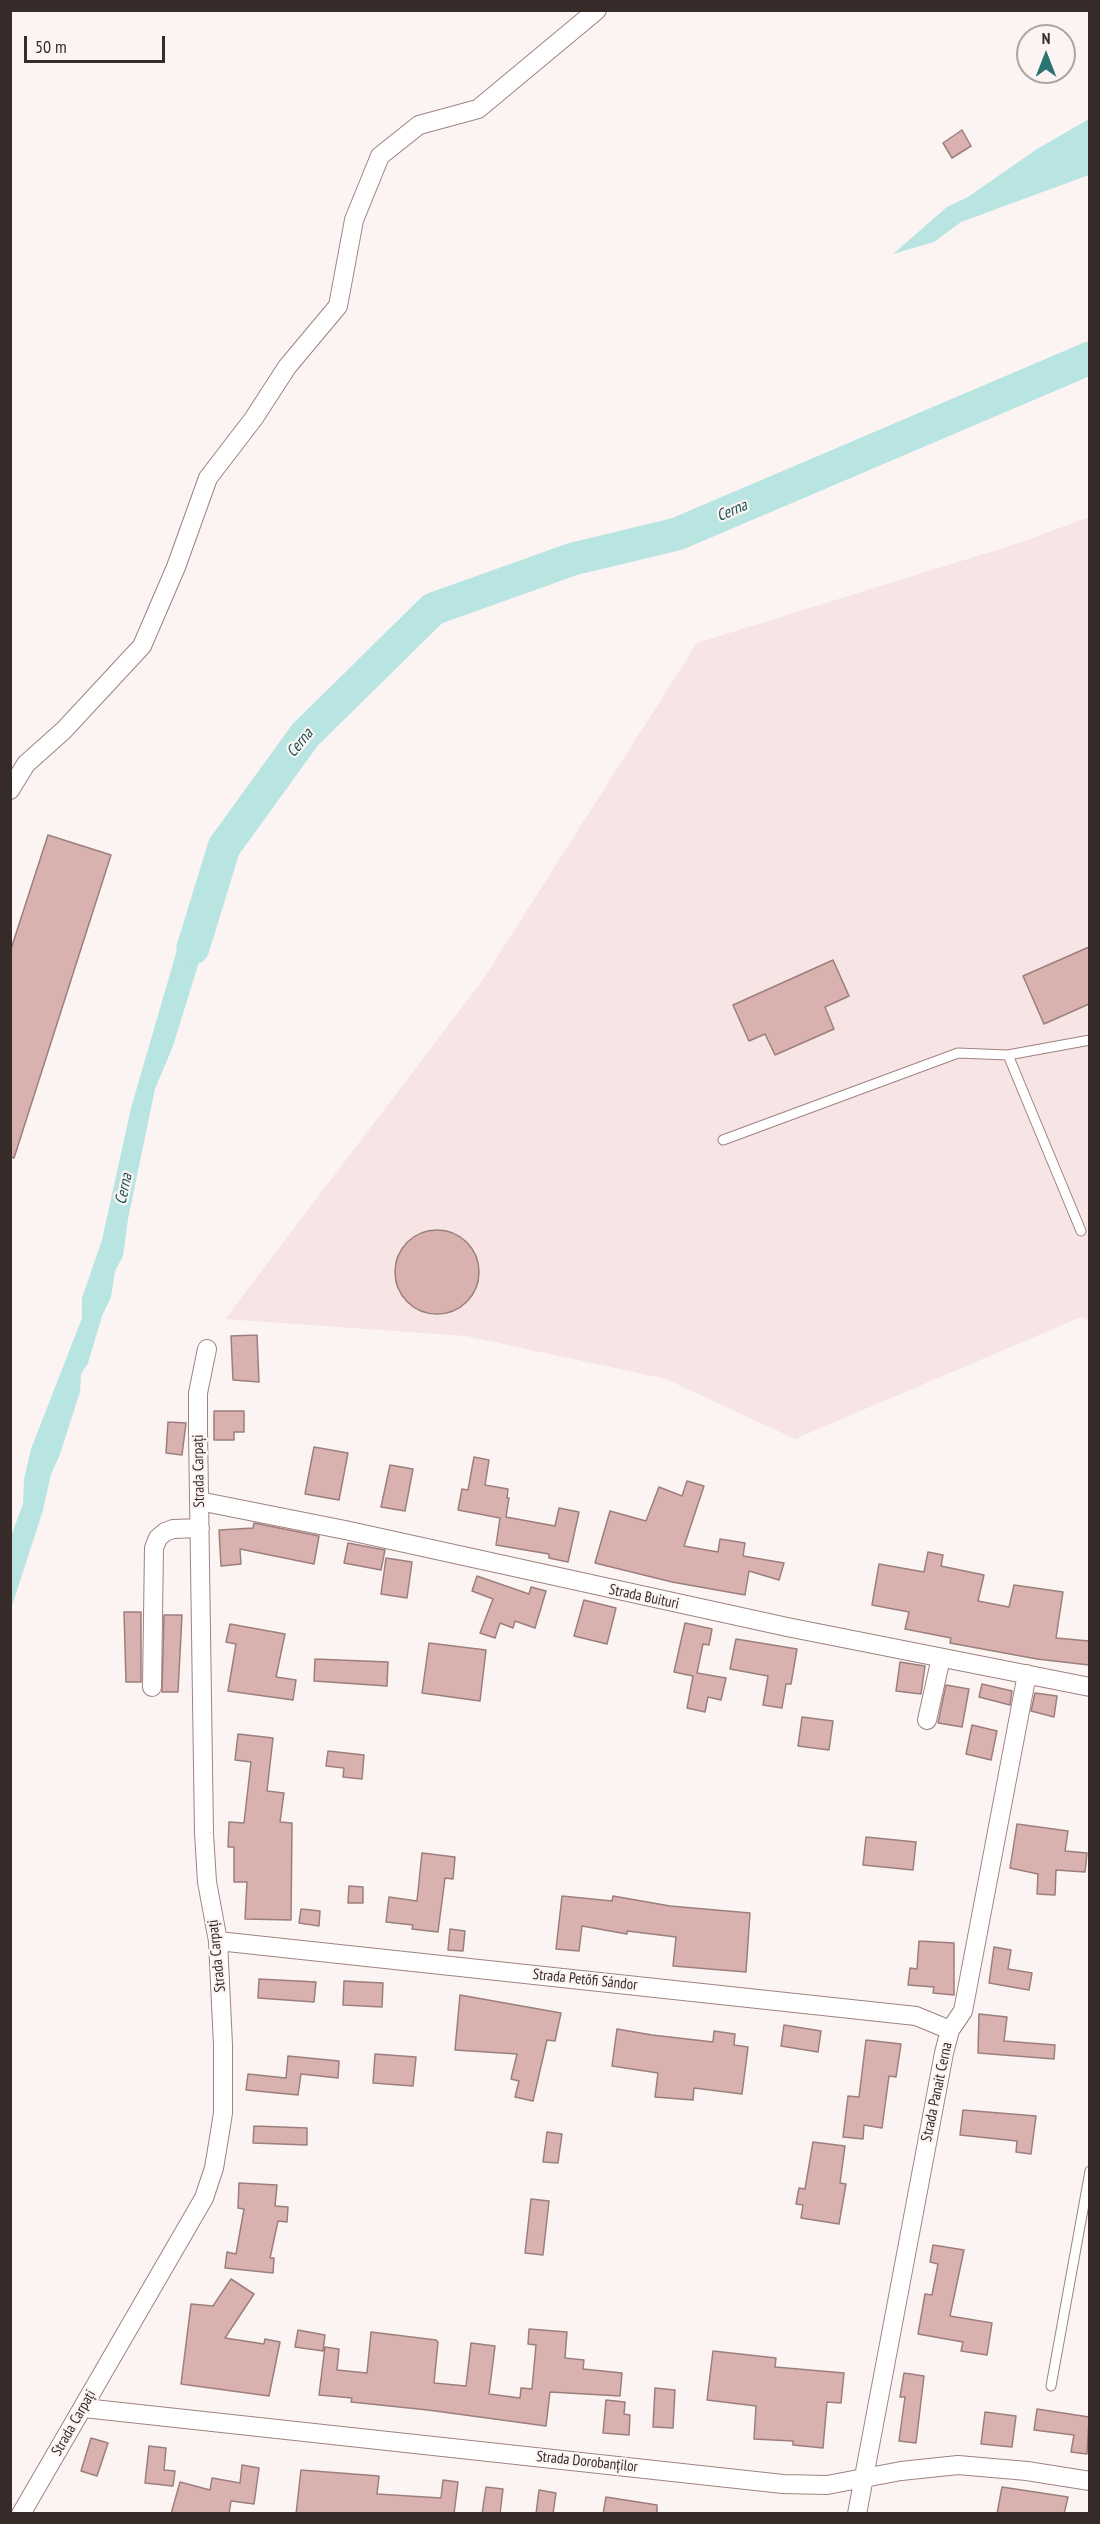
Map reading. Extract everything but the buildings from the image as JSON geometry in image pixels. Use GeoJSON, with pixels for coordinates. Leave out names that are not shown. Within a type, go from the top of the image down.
{"type":"FeatureCollection","features":[{"type":"Feature","properties":{"kind":"street"},"geometry":{"type":"LineString","coordinates":[[10,790],[26,764],[64,730],[142,646],[176,567],[208,478],[254,418],[287,367],[338,306],[354,220],[380,156],[418,125],[478,109],[597,10]]}},
{"type":"Feature","properties":{"kind":"street","name":"Strada Carpați"},"geometry":{"type":"LineString","coordinates":[[21,2514],[204,2198],[214,2168],[223,2113],[224,2081],[218,1941],[207,1882],[205,1842],[198,1394],[207,1349]]}},
{"type":"Feature","properties":{"kind":"street","name":"Strada Buituri"},"geometry":{"type":"LineString","coordinates":[[199,1502],[345,1530],[646,1597],[1089,1687]]}},
{"type":"Feature","properties":{"kind":"street"},"geometry":{"type":"LineString","coordinates":[[152,1687],[154,1548],[158,1538],[165,1532],[173,1529],[200,1528]]}},
{"type":"Feature","properties":{"kind":"street"},"geometry":{"type":"LineString","coordinates":[[927,1720],[941,1658]]}},
{"type":"Feature","properties":{"kind":"street","name":"Strada Panait Cerna"},"geometry":{"type":"LineString","coordinates":[[857,2514],[915,2199],[950,2030],[963,2011],[1027,1674]]}},
{"type":"Feature","properties":{"kind":"street","name":"Strada Petőfi Sándor"},"geometry":{"type":"LineString","coordinates":[[218,1941],[916,2016],[950,2030]]}},
{"type":"Feature","properties":{"kind":"street","name":"Strada Dorobanților"},"geometry":{"type":"LineString","coordinates":[[84,2408],[783,2484],[827,2485],[930,2467],[958,2465],[1027,2471],[1089,2481]]}},
{"type":"Feature","properties":{"kind":"lane"},"geometry":{"type":"LineString","coordinates":[[723,1140],[958,1053],[1008,1055],[1089,1040]]}},
{"type":"Feature","properties":{"kind":"lane"},"geometry":{"type":"LineString","coordinates":[[1008,1055],[1081,1231]]}},
{"type":"Feature","properties":{"kind":"lane"},"geometry":{"type":"LineString","coordinates":[[1051,2386],[1089,2172]]}},
{"type":"Feature","properties":{"kind":"shaded area"},"geometry":{"type":"Polygon","coordinates":[[[1089,517],[1089,1321],[1081,1317],[795,1439],[666,1379],[466,1336],[225,1319],[482,981],[697,643],[1022,542],[1089,517]]]}},
{"type":"Feature","properties":{"kind":"water"},"geometry":{"type":"Polygon","coordinates":[[[1089,119],[1089,175],[961,222],[934,242],[893,254],[947,207],[968,197],[1037,149],[1089,119]]]}},
{"type":"Feature","properties":{"kind":"water"},"geometry":{"type":"Polygon","coordinates":[[[193,900],[215,910],[173,1046],[155,1089],[128,1219],[123,1256],[115,1271],[111,1297],[102,1316],[88,1363],[81,1374],[80,1392],[59,1457],[51,1474],[43,1510],[11,1609],[11,1536],[23,1504],[24,1479],[31,1449],[82,1318],[82,1298],[102,1240],[131,1108],[193,900]]]}},
{"type":"Feature","properties":{"kind":"waterway","name":"Cerna"},"geometry":{"type":"LineString","coordinates":[[193,948],[224,847],[305,735],[433,609],[573,559],[677,534],[1090,358]]}}]}
